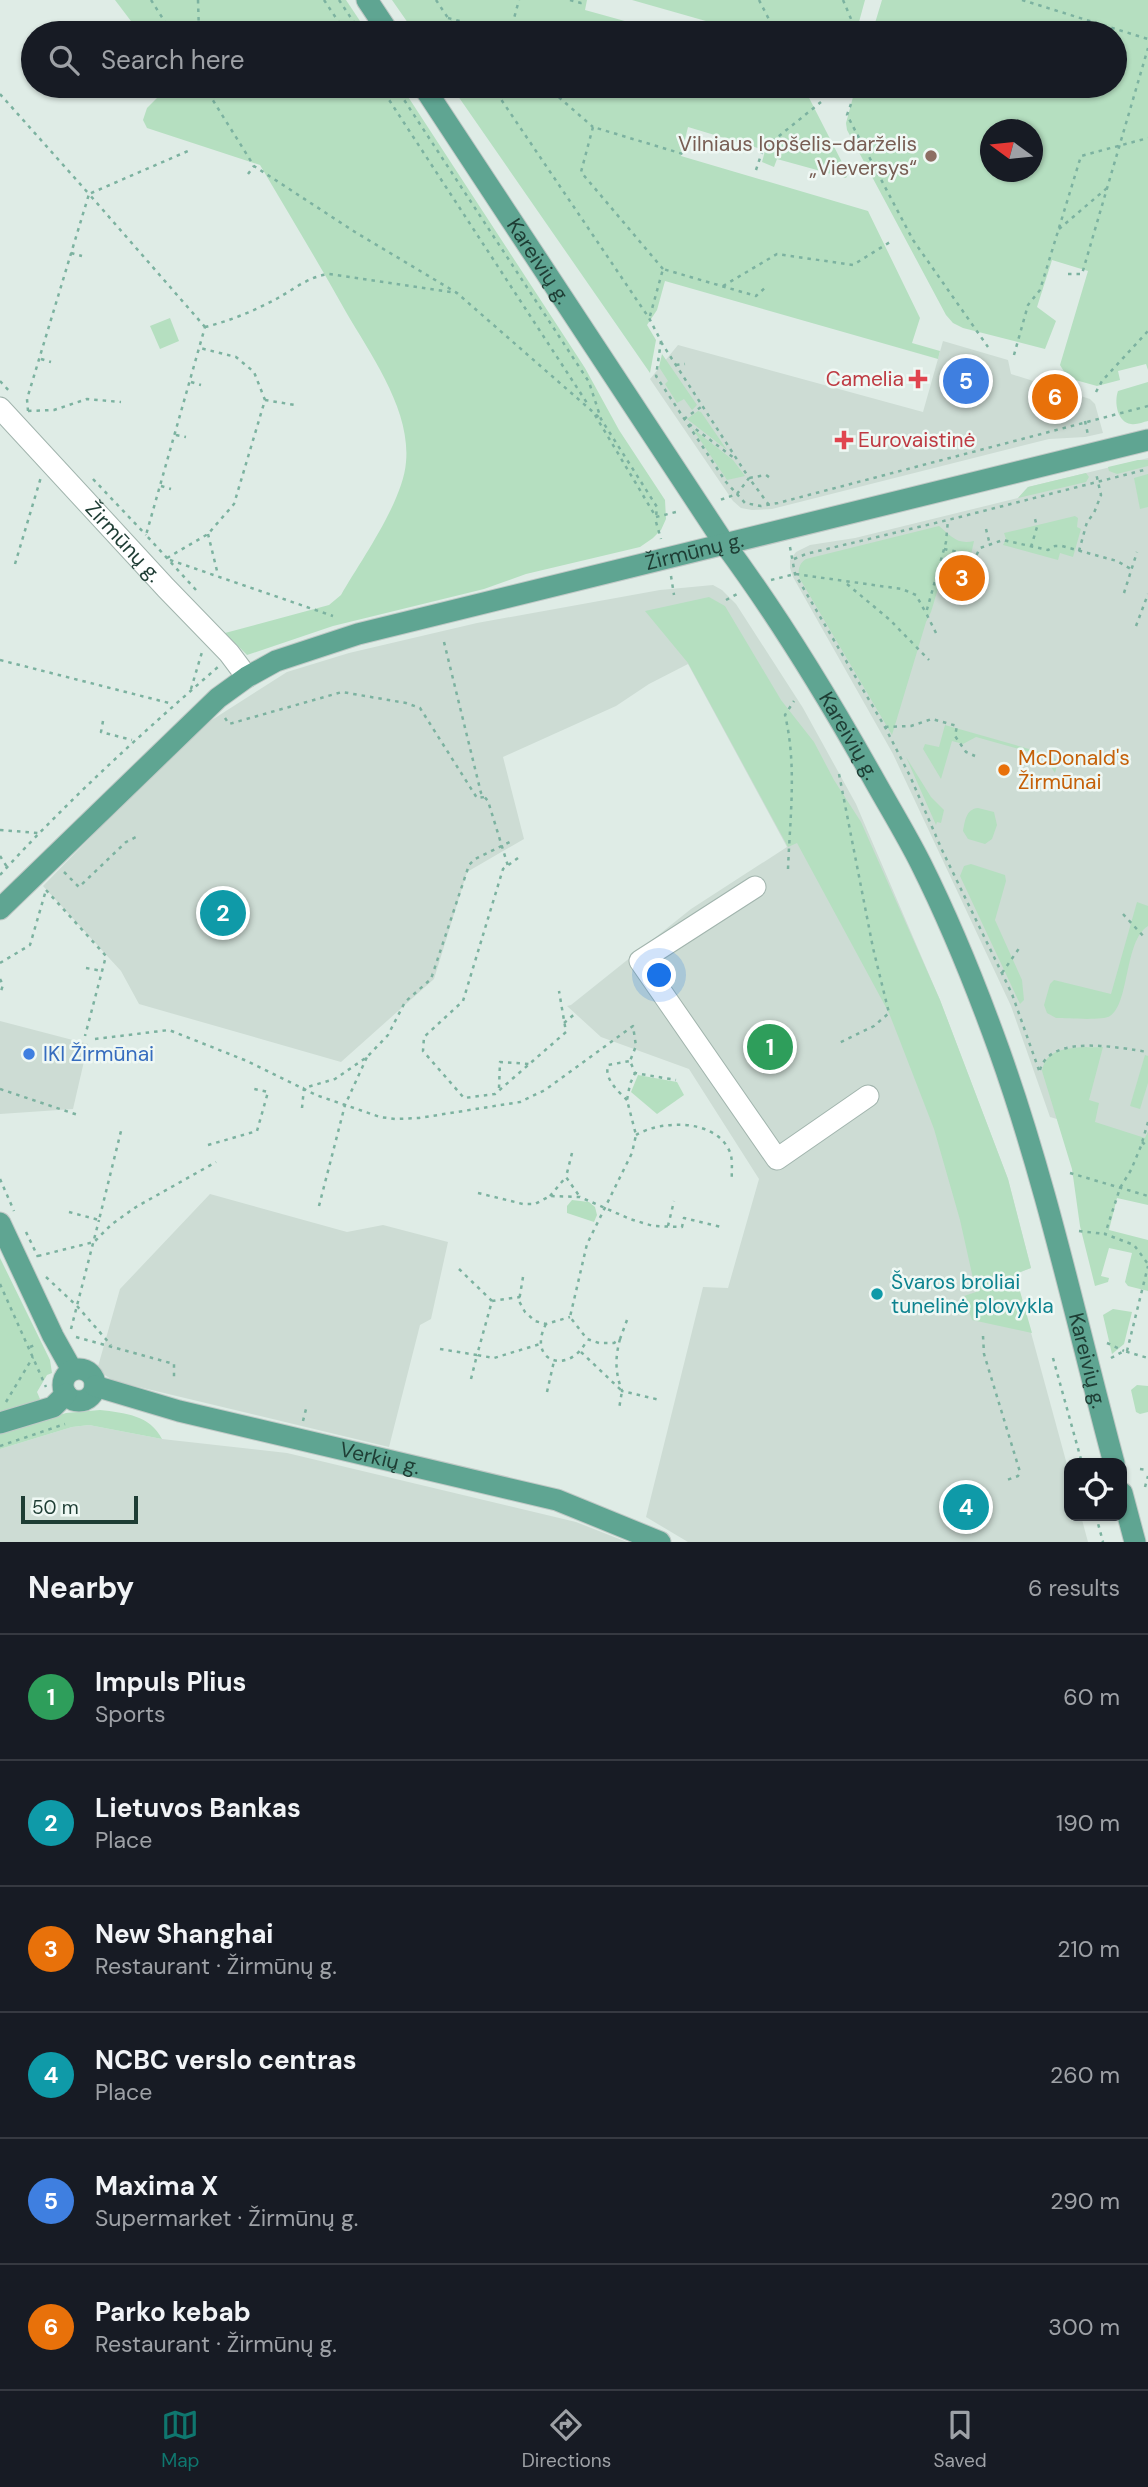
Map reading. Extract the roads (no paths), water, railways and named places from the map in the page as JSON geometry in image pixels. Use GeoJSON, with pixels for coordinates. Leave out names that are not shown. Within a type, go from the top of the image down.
{"type":"FeatureCollection","features":[{"type":"Feature","properties":{"kind":"main road"},"geometry":{"type":"LineString","coordinates":[[367,0],[381,21]]}},
{"type":"Feature","properties":{"kind":"main road","name":"Kareivių g."},"geometry":{"type":"LineString","coordinates":[[431,98],[831,703],[920,863],[957,944],[999,1050],[1031,1152],[1113,1458]]}},
{"type":"Feature","properties":{"kind":"main road","name":"Žirmūnų g."},"geometry":{"type":"LineString","coordinates":[[0,909],[195,719],[247,677],[276,661],[358,634],[1148,440]]}},
{"type":"Feature","properties":{"kind":"main road"},"geometry":{"type":"LineString","coordinates":[[0,1223],[53,1336],[72,1370]]}},
{"type":"Feature","properties":{"kind":"main road"},"geometry":{"type":"LineString","coordinates":[[3,1413],[53,1407],[57,1392],[64,1378],[72,1370],[83,1369],[92,1376],[95,1386],[86,1399],[75,1400],[57,1392]]}},
{"type":"Feature","properties":{"kind":"main road","name":"Verkių g."},"geometry":{"type":"LineString","coordinates":[[95,1386],[180,1411],[557,1500],[660,1542]]}},
{"type":"Feature","properties":{"kind":"main road"},"geometry":{"type":"LineString","coordinates":[[1127,1512],[1135,1542]]}},
{"type":"Feature","properties":{"kind":"street","name":"Žirmūnų g."},"geometry":{"type":"LineString","coordinates":[[0,408],[209,631],[247,677]]}},
{"type":"Feature","properties":{"kind":"street"},"geometry":{"type":"LineString","coordinates":[[755,887],[640,961],[777,1158],[868,1096]]}},
{"type":"Feature","properties":{"kind":"place","name":"Vilniaus lopšelis-darželis „Vieversys“"},"geometry":{"type":"Point","coordinates":[931,156]}},
{"type":"Feature","properties":{"kind":"place","name":"Camelia"},"geometry":{"type":"Point","coordinates":[918,379]}},
{"type":"Feature","properties":{"kind":"place","name":"Maxima X"},"geometry":{"type":"Point","coordinates":[966,381]}},
{"type":"Feature","properties":{"kind":"place","name":"Parko kebab"},"geometry":{"type":"Point","coordinates":[1055,397]}},
{"type":"Feature","properties":{"kind":"place","name":"Eurovaistinė"},"geometry":{"type":"Point","coordinates":[844,440]}},
{"type":"Feature","properties":{"kind":"place","name":"New Shanghai"},"geometry":{"type":"Point","coordinates":[962,578]}},
{"type":"Feature","properties":{"kind":"place","name":"McDonald's Žirmūnai"},"geometry":{"type":"Point","coordinates":[1004,770]}},
{"type":"Feature","properties":{"kind":"place","name":"Lietuvos Bankas"},"geometry":{"type":"Point","coordinates":[223,913]}},
{"type":"Feature","properties":{"kind":"place","name":"Impuls Plius"},"geometry":{"type":"Point","coordinates":[770,1047]}},
{"type":"Feature","properties":{"kind":"place","name":"IKI Žirmūnai"},"geometry":{"type":"Point","coordinates":[29,1054]}},
{"type":"Feature","properties":{"kind":"place","name":"Švaros broliai tunelinė plovykla"},"geometry":{"type":"Point","coordinates":[877,1294]}},
{"type":"Feature","properties":{"kind":"place","name":"NCBC verslo centras"},"geometry":{"type":"Point","coordinates":[966,1507]}}]}
